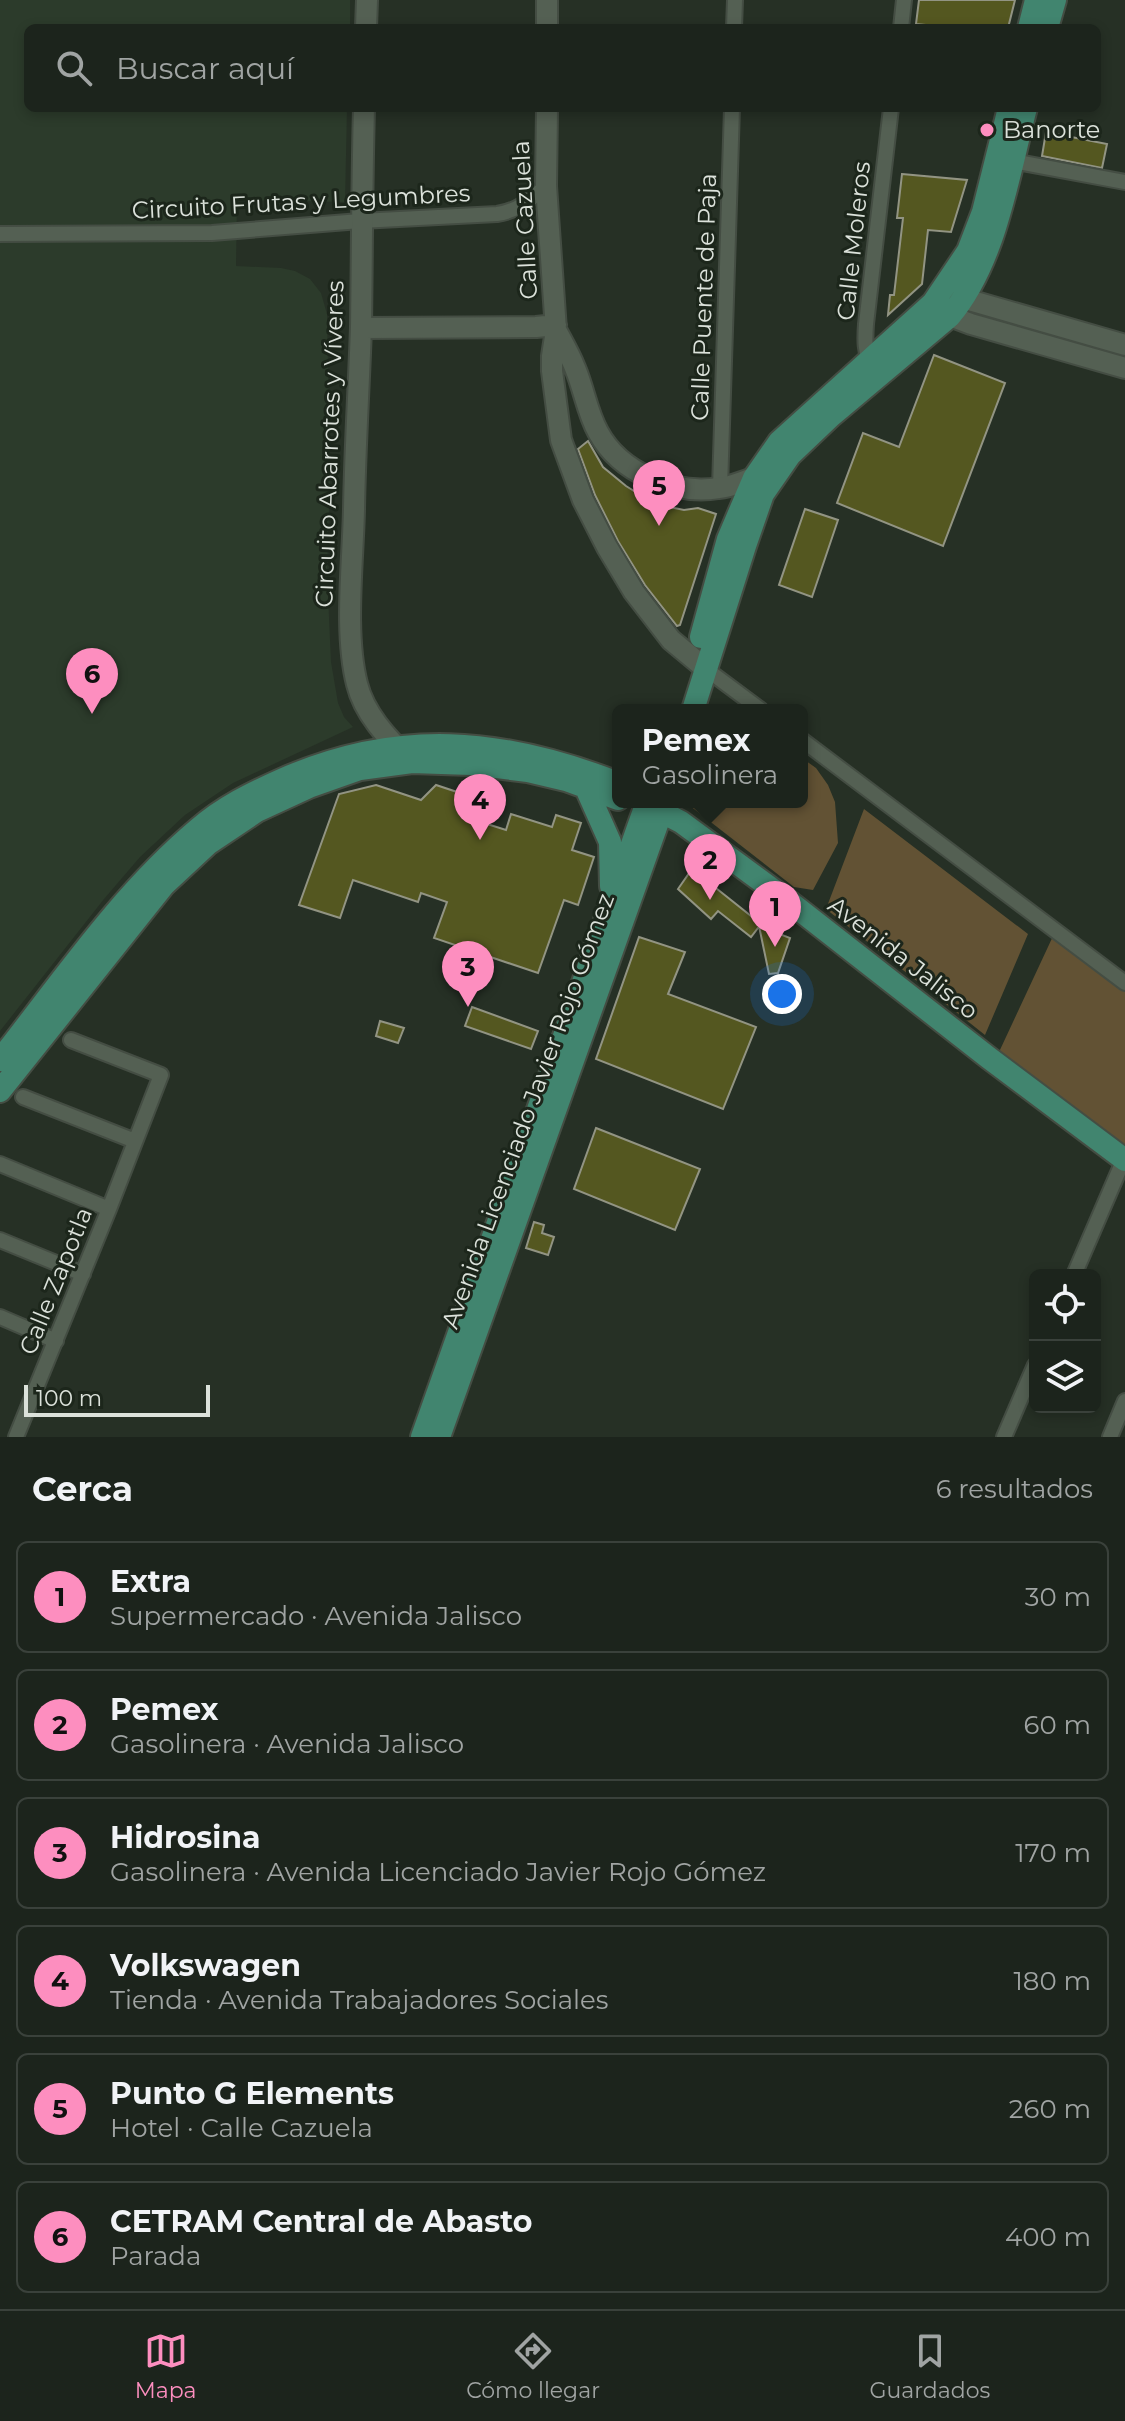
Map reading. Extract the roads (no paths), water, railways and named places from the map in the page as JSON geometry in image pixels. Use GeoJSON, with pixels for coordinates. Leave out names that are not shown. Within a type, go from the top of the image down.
{"type":"FeatureCollection","features":[{"type":"Feature","properties":{"kind":"main road"},"geometry":{"type":"LineString","coordinates":[[366,24],[367,0]]}},
{"type":"Feature","properties":{"kind":"main road"},"geometry":{"type":"LineString","coordinates":[[547,0],[547,24]]}},
{"type":"Feature","properties":{"kind":"main road"},"geometry":{"type":"LineString","coordinates":[[1030,24],[1036,0]]}},
{"type":"Feature","properties":{"kind":"main road"},"geometry":{"type":"LineString","coordinates":[[1048,24],[1055,0]]}},
{"type":"Feature","properties":{"kind":"main road","name":"Circuito Abarrotes y Víveres"},"geometry":{"type":"LineString","coordinates":[[364,112],[360,221],[361,328],[351,618],[353,666],[363,703],[395,746],[412,762]]}},
{"type":"Feature","properties":{"kind":"main road","name":"Calle Cazuela"},"geometry":{"type":"LineString","coordinates":[[547,112],[546,186],[556,327],[552,356],[561,440],[583,500],[634,592],[671,640],[700,665]]}},
{"type":"Feature","properties":{"kind":"main road"},"geometry":{"type":"LineString","coordinates":[[947,303],[983,212],[1008,112]]}},
{"type":"Feature","properties":{"kind":"main road"},"geometry":{"type":"LineString","coordinates":[[680,704],[700,665],[763,494],[790,455],[850,390],[947,303],[985,256],[1025,112]]}},
{"type":"Feature","properties":{"kind":"main road"},"geometry":{"type":"LineString","coordinates":[[947,303],[1125,345]]}},
{"type":"Feature","properties":{"kind":"main road"},"geometry":{"type":"LineString","coordinates":[[947,303],[971,324],[1125,368]]}},
{"type":"Feature","properties":{"kind":"main road"},"geometry":{"type":"LineString","coordinates":[[361,328],[556,327]]}},
{"type":"Feature","properties":{"kind":"main road","name":"Calle Cazuela"},"geometry":{"type":"LineString","coordinates":[[556,327],[570,355],[598,433],[614,455],[640,473],[667,485],[693,490],[720,488],[754,478]]}},
{"type":"Feature","properties":{"kind":"main road"},"geometry":{"type":"LineString","coordinates":[[694,704],[728,539],[754,478],[779,442],[850,390]]}},
{"type":"Feature","properties":{"kind":"main road"},"geometry":{"type":"LineString","coordinates":[[0,1060],[117,912],[156,868],[200,827],[249,793],[302,770],[355,753],[395,746],[471,746],[532,754],[612,781]]}},
{"type":"Feature","properties":{"kind":"main road"},"geometry":{"type":"LineString","coordinates":[[0,1091],[179,869],[208,844],[257,811],[309,787],[360,769],[412,762],[471,764],[528,771],[612,797]]}},
{"type":"Feature","properties":{"kind":"main road"},"geometry":{"type":"LineString","coordinates":[[586,788],[610,842],[611,904]]}},
{"type":"Feature","properties":{"kind":"main road","name":"Avenida Licenciado Javier Rojo Gómez"},"geometry":{"type":"LineString","coordinates":[[439,1437],[611,904],[647,808]]}},
{"type":"Feature","properties":{"kind":"main road","name":"Avenida Licenciado Javier Rojo Gómez"},"geometry":{"type":"LineString","coordinates":[[422,1437],[507,1220],[647,808]]}},
{"type":"Feature","properties":{"kind":"main road","name":"Avenida Jalisco"},"geometry":{"type":"LineString","coordinates":[[655,808],[681,822],[787,900],[1124,1159]]}},
{"type":"Feature","properties":{"kind":"street"},"geometry":{"type":"LineString","coordinates":[[734,24],[735,0]]}},
{"type":"Feature","properties":{"kind":"street"},"geometry":{"type":"LineString","coordinates":[[901,24],[904,0]]}},
{"type":"Feature","properties":{"kind":"street","name":"Calle Puente de Paja"},"geometry":{"type":"LineString","coordinates":[[720,488],[732,112]]}},
{"type":"Feature","properties":{"kind":"street","name":"Calle Moleros"},"geometry":{"type":"LineString","coordinates":[[874,368],[865,343],[866,324],[891,112]]}},
{"type":"Feature","properties":{"kind":"street"},"geometry":{"type":"LineString","coordinates":[[1012,161],[1125,182]]}},
{"type":"Feature","properties":{"kind":"street","name":"Circuito Frutas y Legumbres"},"geometry":{"type":"LineString","coordinates":[[2,235],[212,233],[511,212],[546,186]]}},
{"type":"Feature","properties":{"kind":"street"},"geometry":{"type":"LineString","coordinates":[[700,665],[753,704]]}},
{"type":"Feature","properties":{"kind":"street"},"geometry":{"type":"LineString","coordinates":[[808,745],[1125,983]]}},
{"type":"Feature","properties":{"kind":"street","name":"Calle Zapotla"},"geometry":{"type":"LineString","coordinates":[[16,1437],[161,1075],[71,1040]]}},
{"type":"Feature","properties":{"kind":"street"},"geometry":{"type":"LineString","coordinates":[[23,1097],[135,1141]]}},
{"type":"Feature","properties":{"kind":"street"},"geometry":{"type":"LineString","coordinates":[[1077,1269],[1124,1159]]}},
{"type":"Feature","properties":{"kind":"street"},"geometry":{"type":"LineString","coordinates":[[0,1164],[109,1209]]}},
{"type":"Feature","properties":{"kind":"street"},"geometry":{"type":"LineString","coordinates":[[0,1240],[83,1274]]}},
{"type":"Feature","properties":{"kind":"street"},"geometry":{"type":"LineString","coordinates":[[0,1317],[56,1341]]}},
{"type":"Feature","properties":{"kind":"street"},"geometry":{"type":"LineString","coordinates":[[1007,1436],[1029,1380]]}},
{"type":"Feature","properties":{"kind":"street"},"geometry":{"type":"LineString","coordinates":[[1110,1437],[1125,1401]]}},
{"type":"Feature","properties":{"kind":"place","name":"Banorte"},"geometry":{"type":"Point","coordinates":[987,130]}},
{"type":"Feature","properties":{"kind":"place","name":"Punto G Elements"},"geometry":{"type":"Point","coordinates":[659,526]}},
{"type":"Feature","properties":{"kind":"place","name":"CETRAM Central de Abasto"},"geometry":{"type":"Point","coordinates":[92,714]}},
{"type":"Feature","properties":{"kind":"place","name":"Volkswagen"},"geometry":{"type":"Point","coordinates":[480,840]}},
{"type":"Feature","properties":{"kind":"place","name":"Pemex"},"geometry":{"type":"Point","coordinates":[710,900]}},
{"type":"Feature","properties":{"kind":"place","name":"Extra"},"geometry":{"type":"Point","coordinates":[775,947]}},
{"type":"Feature","properties":{"kind":"place","name":"Hidrosina"},"geometry":{"type":"Point","coordinates":[468,1007]}}]}
